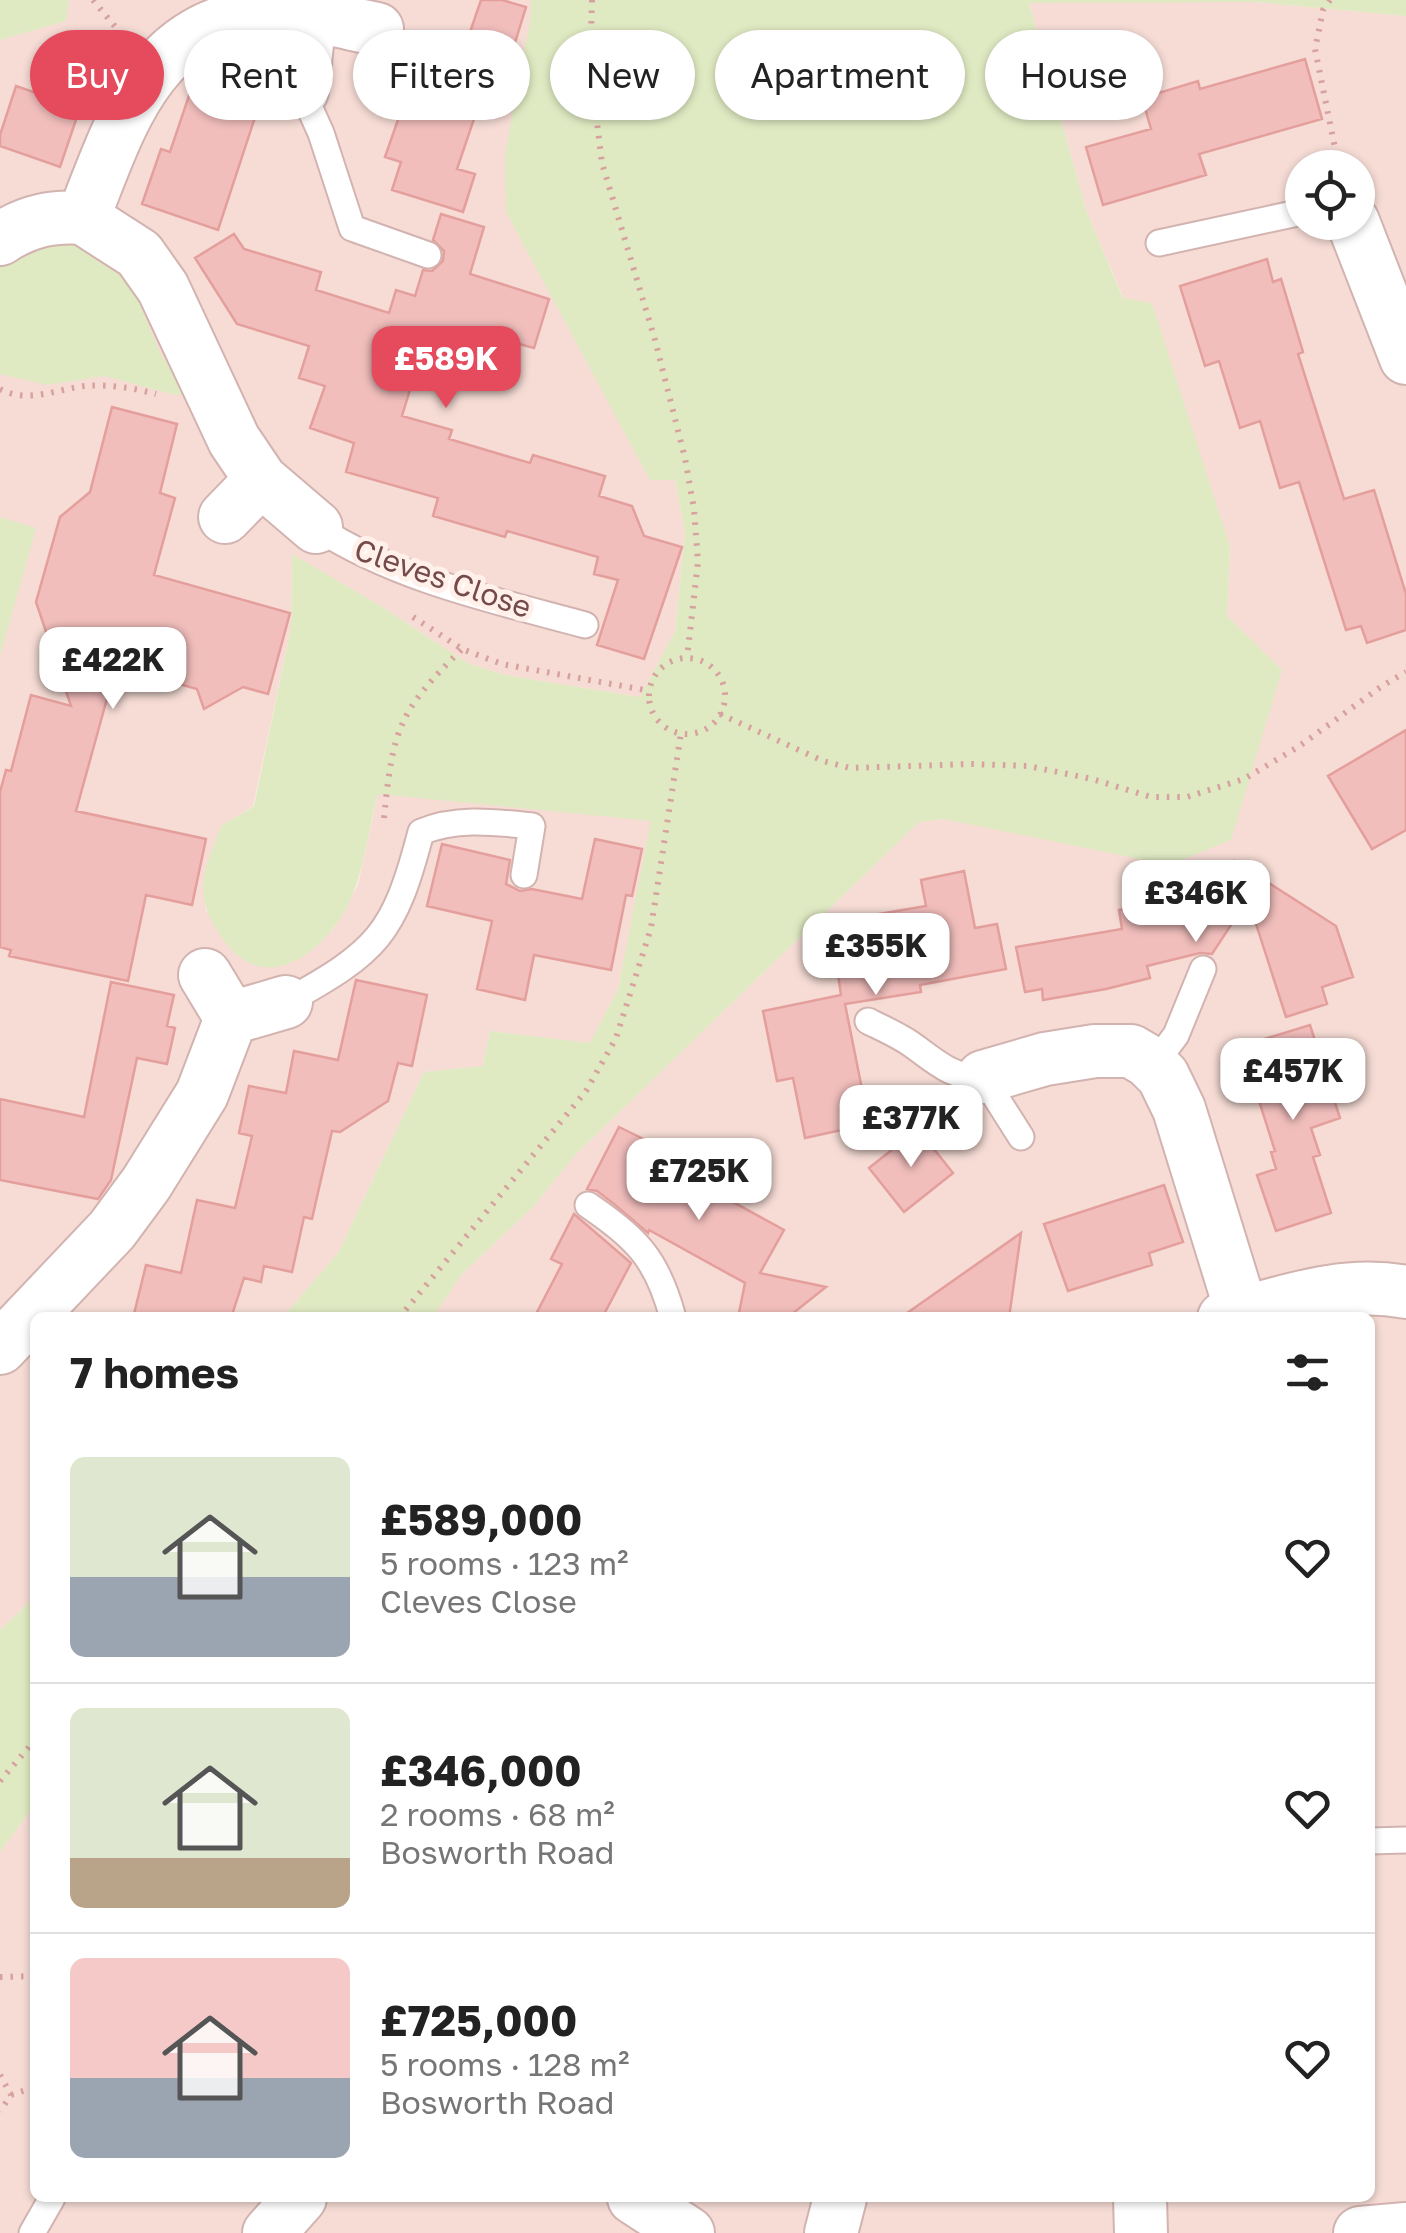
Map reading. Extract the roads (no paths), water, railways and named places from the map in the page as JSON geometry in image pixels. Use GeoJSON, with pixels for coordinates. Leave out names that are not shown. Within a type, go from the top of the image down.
{"type":"FeatureCollection","features":[{"type":"Feature","properties":{"kind":"street"},"geometry":{"type":"LineString","coordinates":[[0,239],[51,216],[82,218],[128,111],[157,66],[184,40],[227,20],[266,13],[310,16],[376,29]]}},
{"type":"Feature","properties":{"kind":"street"},"geometry":{"type":"LineString","coordinates":[[309,30],[310,16]]}},
{"type":"Feature","properties":{"kind":"street","name":"Cleves Close"},"geometry":{"type":"LineString","coordinates":[[82,218],[138,254],[163,288],[217,406],[261,480],[316,527]]}},
{"type":"Feature","properties":{"kind":"street"},"geometry":{"type":"LineString","coordinates":[[1360,240],[1406,358]]}},
{"type":"Feature","properties":{"kind":"street"},"geometry":{"type":"LineString","coordinates":[[225,517],[261,480]]}},
{"type":"Feature","properties":{"kind":"street"},"geometry":{"type":"LineString","coordinates":[[205,974],[232,1018]]}},
{"type":"Feature","properties":{"kind":"street"},"geometry":{"type":"LineString","coordinates":[[232,1018],[286,1002]]}},
{"type":"Feature","properties":{"kind":"street"},"geometry":{"type":"LineString","coordinates":[[34,1312],[101,1242],[146,1184],[202,1094],[232,1018]]}},
{"type":"Feature","properties":{"kind":"street"},"geometry":{"type":"LineString","coordinates":[[982,1078],[1045,1059],[1096,1051],[1131,1051],[1154,1066],[1179,1109],[1232,1312]]}},
{"type":"Feature","properties":{"kind":"street"},"geometry":{"type":"LineString","coordinates":[[1245,1312],[1344,1287],[1406,1292]]}},
{"type":"Feature","properties":{"kind":"street"},"geometry":{"type":"LineString","coordinates":[[0,1348],[30,1317]]}},
{"type":"Feature","properties":{"kind":"street"},"geometry":{"type":"LineString","coordinates":[[269,2233],[296,2202]]}},
{"type":"Feature","properties":{"kind":"street"},"geometry":{"type":"LineString","coordinates":[[640,2202],[688,2233]]}},
{"type":"Feature","properties":{"kind":"street"},"geometry":{"type":"LineString","coordinates":[[831,2233],[839,2202]]}},
{"type":"Feature","properties":{"kind":"street"},"geometry":{"type":"LineString","coordinates":[[1140,2202],[1141,2233]]}},
{"type":"Feature","properties":{"kind":"street"},"geometry":{"type":"LineString","coordinates":[[1360,2233],[1406,2229]]}},
{"type":"Feature","properties":{"kind":"lane"},"geometry":{"type":"LineString","coordinates":[[315,120],[352,228],[428,255]]}},
{"type":"Feature","properties":{"kind":"lane"},"geometry":{"type":"LineString","coordinates":[[1159,243],[1285,216]]}},
{"type":"Feature","properties":{"kind":"lane","name":"Cleves Close"},"geometry":{"type":"LineString","coordinates":[[316,527],[338,542],[410,573],[470,594],[585,625]]}},
{"type":"Feature","properties":{"kind":"lane"},"geometry":{"type":"LineString","coordinates":[[286,1002],[369,950],[391,920],[406,887],[421,832],[442,823],[532,826],[524,875]]}},
{"type":"Feature","properties":{"kind":"lane"},"geometry":{"type":"LineString","coordinates":[[1154,1066],[1176,1036],[1203,969]]}},
{"type":"Feature","properties":{"kind":"lane"},"geometry":{"type":"LineString","coordinates":[[868,1021],[909,1042],[936,1064],[958,1075],[982,1078],[1021,1137]]}},
{"type":"Feature","properties":{"kind":"lane"},"geometry":{"type":"LineString","coordinates":[[588,1205],[629,1233],[647,1254],[671,1312]]}},
{"type":"Feature","properties":{"kind":"lane"},"geometry":{"type":"LineString","coordinates":[[1375,1841],[1406,1840]]}},
{"type":"Feature","properties":{"kind":"lane"},"geometry":{"type":"LineString","coordinates":[[32,2233],[50,2202]]}}]}
